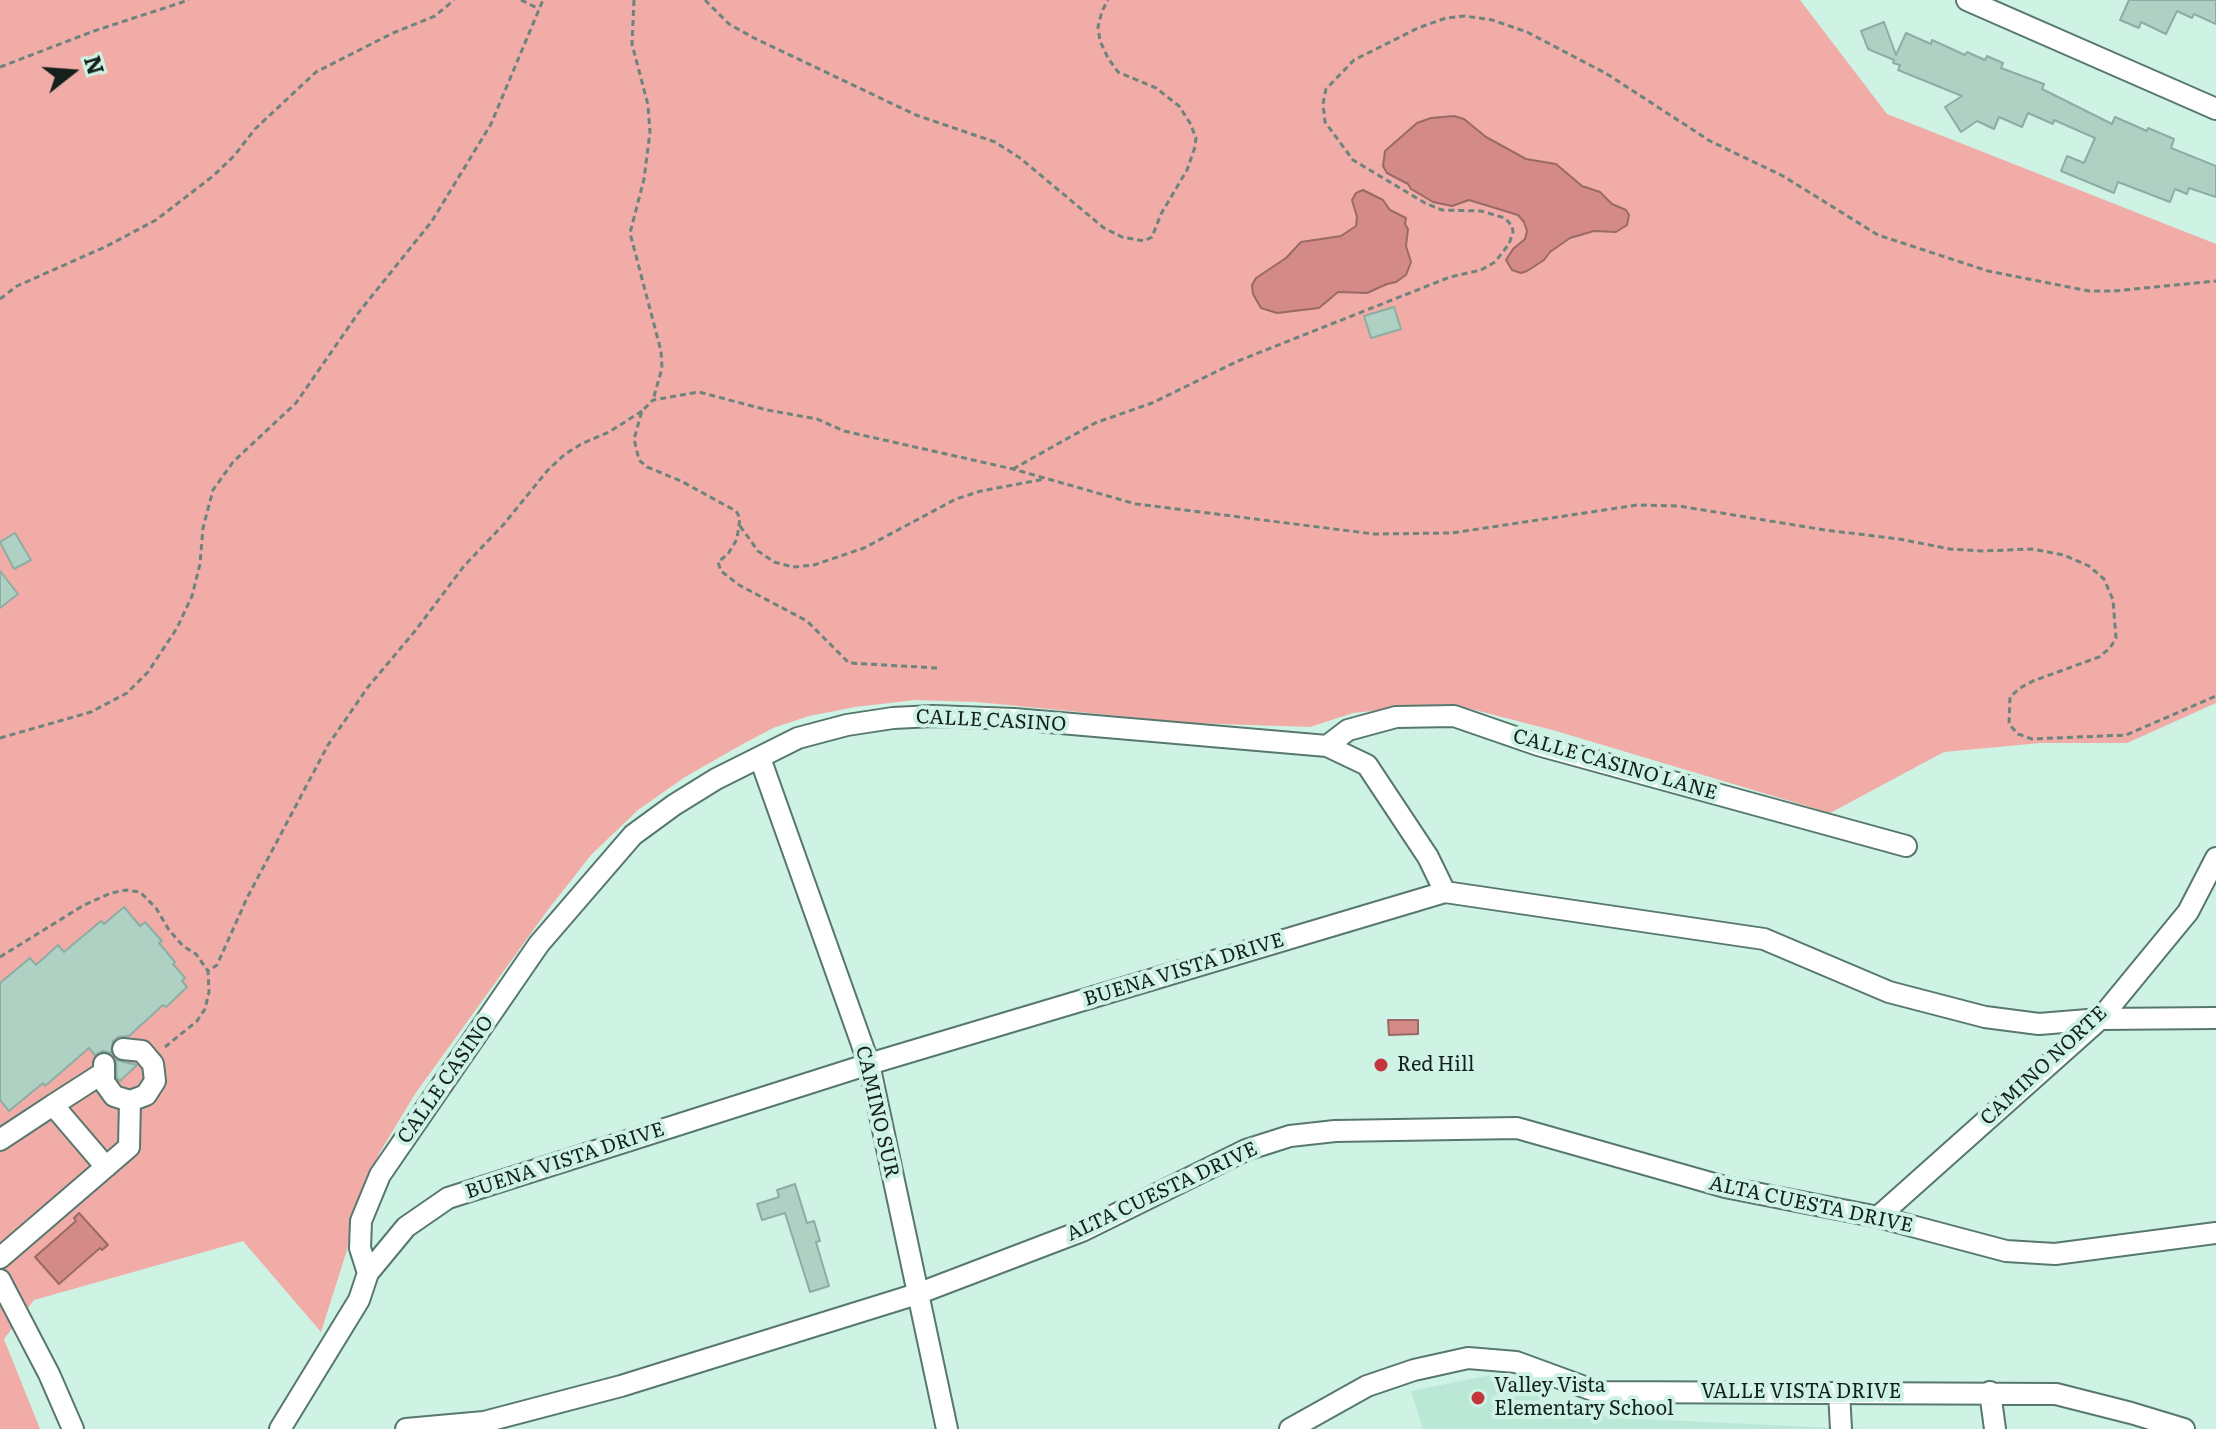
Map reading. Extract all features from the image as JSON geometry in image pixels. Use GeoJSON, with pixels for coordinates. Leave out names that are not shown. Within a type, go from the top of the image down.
{"type":"FeatureCollection","features":[{"type":"Feature","properties":{"kind":"street"},"geometry":{"type":"LineString","coordinates":[[1967,0],[2216,109]]}},
{"type":"Feature","properties":{"kind":"street","name":"CALLE CASINO"},"geometry":{"type":"LineString","coordinates":[[368,1273],[360,1248],[361,1221],[380,1175],[539,944],[633,835],[716,779],[798,738],[847,725],[933,716],[1014,719],[1327,746],[1367,765],[1428,857],[1445,892]]}},
{"type":"Feature","properties":{"kind":"street","name":"CALLE CASINO LANE"},"geometry":{"type":"LineString","coordinates":[[1327,746],[1348,730],[1396,717],[1454,716],[1538,745],[1906,846]]}},
{"type":"Feature","properties":{"kind":"street","name":"CAMINO SUR"},"geometry":{"type":"LineString","coordinates":[[760,758],[869,1064],[947,1429]]}},
{"type":"Feature","properties":{"kind":"street","name":"CAMINO NORTE"},"geometry":{"type":"LineString","coordinates":[[1878,1217],[2100,1019],[2188,912],[2216,858]]}},
{"type":"Feature","properties":{"kind":"street","name":"BUENA VISTA DRIVE"},"geometry":{"type":"LineString","coordinates":[[280,1429],[359,1300],[368,1273],[406,1227],[448,1198],[869,1064],[1445,892],[1764,939],[1889,992],[1985,1017],[2039,1024],[2100,1019],[2216,1018]]}},
{"type":"Feature","properties":{"kind":"street"},"geometry":{"type":"LineString","coordinates":[[0,1140],[104,1068],[107,1090],[121,1100],[130,1101],[146,1095],[152,1089],[155,1072],[151,1060],[142,1051],[123,1049]]}},
{"type":"Feature","properties":{"kind":"street"},"geometry":{"type":"LineString","coordinates":[[0,1258],[129,1147],[130,1101]]}},
{"type":"Feature","properties":{"kind":"street"},"geometry":{"type":"LineString","coordinates":[[53,1105],[106,1167]]}},
{"type":"Feature","properties":{"kind":"street","name":"ALTA CUESTA DRIVE"},"geometry":{"type":"LineString","coordinates":[[406,1429],[484,1422],[621,1386],[917,1294],[1082,1231],[1246,1150],[1290,1136],[1348,1129],[1517,1128],[1725,1187],[1878,1217],[2006,1251],[2055,1254],[2216,1233]]}},
{"type":"Feature","properties":{"kind":"street"},"geometry":{"type":"LineString","coordinates":[[3,1286],[49,1374],[73,1429]]}},
{"type":"Feature","properties":{"kind":"street","name":"VALLE VISTA DRIVE"},"geometry":{"type":"LineString","coordinates":[[1290,1429],[1367,1386],[1414,1370],[1468,1358],[1516,1362],[1598,1392],[2056,1394],[2184,1429]]}},
{"type":"Feature","properties":{"kind":"street"},"geometry":{"type":"LineString","coordinates":[[1839,1392],[1841,1429]]}},
{"type":"Feature","properties":{"kind":"street"},"geometry":{"type":"LineString","coordinates":[[1990,1392],[1995,1429]]}},
{"type":"Feature","properties":{"kind":"path"},"geometry":{"type":"LineString","coordinates":[[0,67],[94,31],[189,0]]}},
{"type":"Feature","properties":{"kind":"path"},"geometry":{"type":"LineString","coordinates":[[0,299],[17,286],[107,246],[156,220],[213,176],[255,129],[316,72],[393,33],[435,16],[454,0]]}},
{"type":"Feature","properties":{"kind":"path"},"geometry":{"type":"LineString","coordinates":[[521,0],[539,9]]}},
{"type":"Feature","properties":{"kind":"path"},"geometry":{"type":"LineString","coordinates":[[0,738],[91,712],[127,693],[148,672],[177,628],[192,596],[200,564],[203,528],[213,490],[233,462],[296,403],[359,312],[432,221],[491,124],[543,0]]}},
{"type":"Feature","properties":{"kind":"path"},"geometry":{"type":"LineString","coordinates":[[208,971],[217,965],[247,898],[328,745],[368,687],[464,566],[547,471],[572,449],[609,432],[642,411],[653,400],[662,368],[661,351],[630,233],[644,179],[650,132],[648,105],[632,44],[634,0]]}},
{"type":"Feature","properties":{"kind":"path"},"geometry":{"type":"LineString","coordinates":[[705,0],[729,24],[754,38],[916,115],[995,142],[1033,168],[1104,228],[1122,237],[1144,241],[1152,237],[1157,222],[1187,170],[1196,138],[1179,106],[1156,88],[1118,72],[1108,58],[1098,27],[1108,0]]}},
{"type":"Feature","properties":{"kind":"path"},"geometry":{"type":"LineString","coordinates":[[1013,469],[1095,423],[1152,403],[1238,361],[1393,299],[1450,277],[1481,270],[1501,255],[1513,232],[1505,218],[1481,211],[1442,210],[1425,203],[1353,160],[1325,122],[1323,104],[1326,89],[1354,60],[1418,28],[1446,18],[1465,16],[1492,20],[1527,32],[1607,74],[1710,141],[1783,176],[1878,235],[1988,271],[2089,291],[2216,281]]}},
{"type":"Feature","properties":{"kind":"path"},"geometry":{"type":"LineString","coordinates":[[653,400],[699,392],[817,419],[844,431],[1013,469],[1136,504],[1387,535],[1452,533],[1637,505],[1679,506],[1950,549],[2042,551],[2064,555],[2089,566],[2104,579],[2113,600],[2116,638],[2099,657],[2020,688],[2010,697],[2009,724],[2018,734],[2032,739],[2126,735],[2216,696]]}},
{"type":"Feature","properties":{"kind":"path"},"geometry":{"type":"LineString","coordinates":[[642,411],[634,439],[639,460],[647,467],[681,481],[736,511],[740,526],[758,551],[774,562],[793,567],[814,565],[864,548],[956,499],[1045,479]]}},
{"type":"Feature","properties":{"kind":"path"},"geometry":{"type":"LineString","coordinates":[[740,526],[728,554],[718,562],[721,571],[739,585],[807,621],[849,663],[937,668]]}},
{"type":"Feature","properties":{"kind":"path"},"geometry":{"type":"LineString","coordinates":[[0,957],[84,905],[111,893],[126,890],[140,892],[156,908],[169,930],[183,946],[196,954],[208,971],[209,992],[205,1009],[197,1021],[151,1060]]}},
{"type":"Feature","properties":{"kind":"shaded area"},"geometry":{"type":"Polygon","coordinates":[[[0,0],[1800,0],[1887,114],[2216,244],[2216,703],[2127,743],[2040,743],[1944,752],[1830,813],[1556,731],[1441,704],[1353,713],[1310,727],[1191,723],[977,702],[915,700],[809,716],[773,728],[685,777],[638,810],[591,855],[415,1094],[380,1152],[354,1209],[347,1250],[321,1332],[243,1241],[34,1300],[4,1339],[40,1429],[0,1429],[0,0]]]}},
{"type":"Feature","properties":{"kind":"shaded area"},"geometry":{"type":"Polygon","coordinates":[[[1454,116],[1464,119],[1486,137],[1526,159],[1556,164],[1582,186],[1600,192],[1612,204],[1626,210],[1629,215],[1627,225],[1616,232],[1594,231],[1570,238],[1527,271],[1512,270],[1506,260],[1525,239],[1527,231],[1518,215],[1469,200],[1452,206],[1433,202],[1387,173],[1383,166],[1385,151],[1417,123],[1454,116]]]}},
{"type":"Feature","properties":{"kind":"shaded area"},"geometry":{"type":"Polygon","coordinates":[[[1363,190],[1383,200],[1390,210],[1406,218],[1406,246],[1411,262],[1406,275],[1367,293],[1338,292],[1319,308],[1277,313],[1261,308],[1253,294],[1252,285],[1256,278],[1286,258],[1301,242],[1341,236],[1356,226],[1352,200],[1356,193],[1363,190]]]}},
{"type":"Feature","properties":{"kind":"shaded area"},"geometry":{"type":"Polygon","coordinates":[[[1388,1020],[1418,1020],[1418,1034],[1389,1035],[1388,1020]]]}},
{"type":"Feature","properties":{"kind":"shaded area"},"geometry":{"type":"Polygon","coordinates":[[[79,1213],[108,1245],[102,1250],[100,1248],[59,1284],[35,1257],[76,1221],[74,1218],[79,1213]]]}},
{"type":"Feature","properties":{"kind":"shaded area","name":"Valley Vista Elementary School"},"geometry":{"type":"Polygon","coordinates":[[[1491,1375],[1559,1406],[1617,1418],[1860,1429],[1423,1429],[1411,1391],[1491,1375]]]}},
{"type":"Feature","properties":{"kind":"building"},"geometry":{"type":"Polygon","coordinates":[[[2129,0],[2216,0],[2216,24],[2194,14],[2192,18],[2177,11],[2166,34],[2141,22],[2139,28],[2120,20],[2129,0]]]}},
{"type":"Feature","properties":{"kind":"building"},"geometry":{"type":"Polygon","coordinates":[[[1884,22],[1896,55],[1906,33],[1931,44],[1932,40],[1965,55],[1967,52],[1985,60],[1987,56],[2003,63],[2001,68],[2044,84],[2042,89],[2112,124],[2115,117],[2174,139],[2171,148],[2216,166],[2216,197],[2189,188],[2187,194],[2175,189],[2170,202],[2118,182],[2114,193],[2061,171],[2067,156],[2084,163],[2095,138],[2054,120],[2053,124],[2028,113],[2022,127],[1999,117],[1994,129],[1977,121],[1961,132],[1945,107],[1962,96],[1898,70],[1900,65],[1893,63],[1894,60],[1868,49],[1861,31],[1884,22]]]}},
{"type":"Feature","properties":{"kind":"building"},"geometry":{"type":"Polygon","coordinates":[[[1394,307],[1401,329],[1371,338],[1364,316],[1394,307]]]}},
{"type":"Feature","properties":{"kind":"building"},"geometry":{"type":"Polygon","coordinates":[[[15,533],[31,560],[14,569],[0,542],[15,533]]]}},
{"type":"Feature","properties":{"kind":"building"},"geometry":{"type":"Polygon","coordinates":[[[0,571],[18,594],[0,608],[0,571]]]}},
{"type":"Feature","properties":{"kind":"building"},"geometry":{"type":"Polygon","coordinates":[[[124,907],[140,926],[145,922],[162,941],[159,943],[175,962],[173,964],[185,978],[182,981],[187,987],[129,1036],[113,1041],[111,1053],[103,1051],[95,1055],[89,1048],[45,1086],[43,1083],[9,1111],[0,1100],[0,983],[30,958],[36,965],[58,945],[64,952],[101,921],[104,924],[124,907]]]}},
{"type":"Feature","properties":{"kind":"building"},"geometry":{"type":"Polygon","coordinates":[[[116,1060],[137,1065],[120,1081],[116,1060]]]}},
{"type":"Feature","properties":{"kind":"building"},"geometry":{"type":"Polygon","coordinates":[[[795,1184],[807,1223],[814,1221],[820,1241],[816,1242],[829,1286],[810,1292],[785,1213],[762,1220],[757,1204],[779,1197],[777,1190],[795,1184]]]}},
{"type":"Feature","properties":{"kind":"place","name":"Red Hill"},"geometry":{"type":"Point","coordinates":[1381,1065]}},
{"type":"Feature","properties":{"kind":"place","name":"Valley Vista Elementary School"},"geometry":{"type":"Point","coordinates":[1478,1398]}}]}
